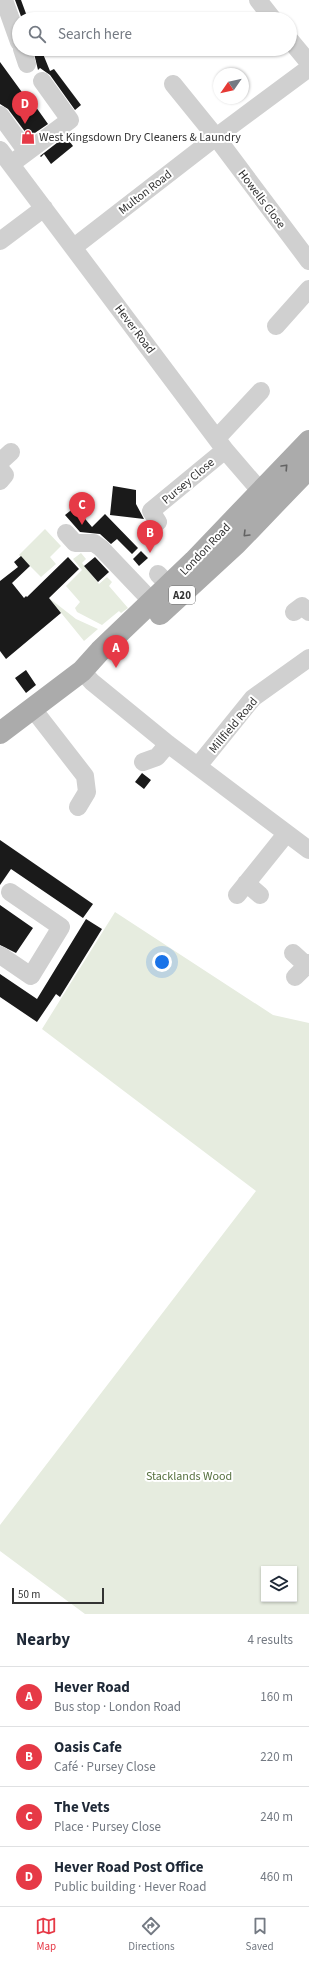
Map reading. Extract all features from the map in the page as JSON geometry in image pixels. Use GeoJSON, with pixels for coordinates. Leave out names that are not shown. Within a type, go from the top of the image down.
{"type":"FeatureCollection","features":[{"type":"Feature","properties":{"kind":"main road","name":"London Road"},"geometry":{"type":"LineString","coordinates":[[267,499],[309,441]]}},
{"type":"Feature","properties":{"kind":"main road","name":"London Road"},"geometry":{"type":"LineString","coordinates":[[0,733],[82,671],[100,651],[157,607],[169,586],[267,499],[309,468]]}},
{"type":"Feature","properties":{"kind":"street"},"geometry":{"type":"LineString","coordinates":[[4,0],[12,22]]}},
{"type":"Feature","properties":{"kind":"street"},"geometry":{"type":"LineString","coordinates":[[258,0],[267,12]]}},
{"type":"Feature","properties":{"kind":"street"},"geometry":{"type":"LineString","coordinates":[[297,48],[309,63]]}},
{"type":"Feature","properties":{"kind":"street","name":"Multon Road"},"geometry":{"type":"LineString","coordinates":[[74,247],[216,137],[309,68]]}},
{"type":"Feature","properties":{"kind":"street"},"geometry":{"type":"LineString","coordinates":[[5,157],[27,152],[70,120],[42,82]]}},
{"type":"Feature","properties":{"kind":"street"},"geometry":{"type":"LineString","coordinates":[[173,84],[216,137]]}},
{"type":"Feature","properties":{"kind":"street"},"geometry":{"type":"LineString","coordinates":[[0,115],[27,152]]}},
{"type":"Feature","properties":{"kind":"street","name":"Howells Close"},"geometry":{"type":"LineString","coordinates":[[216,137],[309,261]]}},
{"type":"Feature","properties":{"kind":"street","name":"Hever Road"},"geometry":{"type":"LineString","coordinates":[[5,157],[221,444],[267,499]]}},
{"type":"Feature","properties":{"kind":"street"},"geometry":{"type":"LineString","coordinates":[[0,241],[44,208]]}},
{"type":"Feature","properties":{"kind":"street"},"geometry":{"type":"LineString","coordinates":[[276,326],[309,289]]}},
{"type":"Feature","properties":{"kind":"street","name":"Pursey Close"},"geometry":{"type":"LineString","coordinates":[[151,512],[221,444],[260,391]]}},
{"type":"Feature","properties":{"kind":"street"},"geometry":{"type":"LineString","coordinates":[[0,469],[5,475],[0,481]]}},
{"type":"Feature","properties":{"kind":"street"},"geometry":{"type":"LineString","coordinates":[[66,533],[75,543],[94,543],[101,548],[157,607]]}},
{"type":"Feature","properties":{"kind":"street","name":"Millfield Road"},"geometry":{"type":"LineString","coordinates":[[198,766],[253,698],[309,658]]}},
{"type":"Feature","properties":{"kind":"street"},"geometry":{"type":"LineString","coordinates":[[82,671],[92,682],[168,744],[286,834],[308,848]]}},
{"type":"Feature","properties":{"kind":"street"},"geometry":{"type":"LineString","coordinates":[[33,709],[85,776],[87,792],[78,807]]}},
{"type":"Feature","properties":{"kind":"street"},"geometry":{"type":"LineString","coordinates":[[143,762],[157,757],[168,744]]}},
{"type":"Feature","properties":{"kind":"street"},"geometry":{"type":"LineString","coordinates":[[260,895],[242,889],[286,834]]}},
{"type":"Feature","properties":{"kind":"street"},"geometry":{"type":"LineString","coordinates":[[0,955],[32,976],[61,927],[10,892]]}},
{"type":"Feature","properties":{"kind":"street"},"geometry":{"type":"LineString","coordinates":[[293,953],[304,968]]}},
{"type":"Feature","properties":{"kind":"green space"},"geometry":{"type":"Polygon","coordinates":[[[45,529],[61,546],[50,557],[56,564],[41,577],[19,555],[45,529]]]}},
{"type":"Feature","properties":{"kind":"green space"},"geometry":{"type":"Polygon","coordinates":[[[81,553],[86,559],[82,563],[99,584],[107,577],[112,582],[109,586],[128,608],[121,613],[119,611],[102,625],[77,612],[75,608],[80,602],[66,586],[82,570],[73,559],[81,553]]]}},
{"type":"Feature","properties":{"kind":"green space"},"geometry":{"type":"Polygon","coordinates":[[[49,598],[76,619],[98,629],[84,641],[49,598]]]}},
{"type":"Feature","properties":{"kind":"green space","name":"Stacklands Wood"},"geometry":{"type":"Polygon","coordinates":[[[115,912],[273,1015],[309,1023],[309,1614],[85,1614],[0,1551],[0,1525],[256,1191],[42,1029],[115,912]]]}},
{"type":"Feature","properties":{"kind":"building"},"geometry":{"type":"Polygon","coordinates":[[[15,0],[21,0],[25,12],[19,12],[15,0]]]}},
{"type":"Feature","properties":{"kind":"building"},"geometry":{"type":"Polygon","coordinates":[[[35,56],[44,56],[50,71],[54,69],[81,105],[75,110],[50,75],[40,68],[38,70],[35,56]]]}},
{"type":"Feature","properties":{"kind":"building"},"geometry":{"type":"Polygon","coordinates":[[[0,62],[24,95],[26,93],[48,124],[29,137],[8,109],[0,104],[0,62]]]}},
{"type":"Feature","properties":{"kind":"building"},"geometry":{"type":"Polygon","coordinates":[[[67,138],[73,146],[51,164],[44,154],[41,157],[40,156],[62,139],[64,140],[67,138]]]}},
{"type":"Feature","properties":{"kind":"building"},"geometry":{"type":"Polygon","coordinates":[[[113,486],[136,490],[136,504],[144,519],[110,515],[113,486]]]}},
{"type":"Feature","properties":{"kind":"building"},"geometry":{"type":"Polygon","coordinates":[[[75,507],[92,527],[105,514],[138,548],[132,554],[117,539],[111,544],[100,534],[80,532],[65,515],[75,507]]]}},
{"type":"Feature","properties":{"kind":"building"},"geometry":{"type":"Polygon","coordinates":[[[141,551],[148,558],[139,566],[133,559],[141,551]]]}},
{"type":"Feature","properties":{"kind":"building"},"geometry":{"type":"Polygon","coordinates":[[[21,556],[30,566],[12,583],[24,598],[26,596],[27,597],[68,557],[79,569],[49,598],[61,613],[6,659],[0,651],[0,581],[18,567],[14,562],[21,556]]]}},
{"type":"Feature","properties":{"kind":"building"},"geometry":{"type":"Polygon","coordinates":[[[95,557],[109,572],[98,582],[84,566],[95,557]]]}},
{"type":"Feature","properties":{"kind":"building"},"geometry":{"type":"Polygon","coordinates":[[[26,670],[36,685],[26,693],[15,678],[26,670]]]}},
{"type":"Feature","properties":{"kind":"building"},"geometry":{"type":"Polygon","coordinates":[[[142,773],[151,780],[144,789],[135,782],[142,773]]]}},
{"type":"Feature","properties":{"kind":"building"},"geometry":{"type":"Polygon","coordinates":[[[0,840],[93,904],[83,918],[11,869],[0,885],[0,840]]]}},
{"type":"Feature","properties":{"kind":"building"},"geometry":{"type":"Polygon","coordinates":[[[0,905],[33,928],[16,953],[0,945],[0,905]]]}},
{"type":"Feature","properties":{"kind":"building"},"geometry":{"type":"Polygon","coordinates":[[[86,919],[102,929],[60,997],[56,994],[37,1022],[0,997],[0,974],[37,999],[86,919]]]}},
{"type":"Feature","properties":{"kind":"place","name":"Hever Road Post Office"},"geometry":{"type":"Point","coordinates":[25,124]}},
{"type":"Feature","properties":{"kind":"place","name":"West Kingsdown Dry Cleaners & Laundry"},"geometry":{"type":"Point","coordinates":[28,137]}},
{"type":"Feature","properties":{"kind":"place","name":"The Vets"},"geometry":{"type":"Point","coordinates":[82,525]}},
{"type":"Feature","properties":{"kind":"place","name":"Oasis Cafe"},"geometry":{"type":"Point","coordinates":[150,553]}},
{"type":"Feature","properties":{"kind":"place","name":"Hever Road"},"geometry":{"type":"Point","coordinates":[116,668]}}]}
